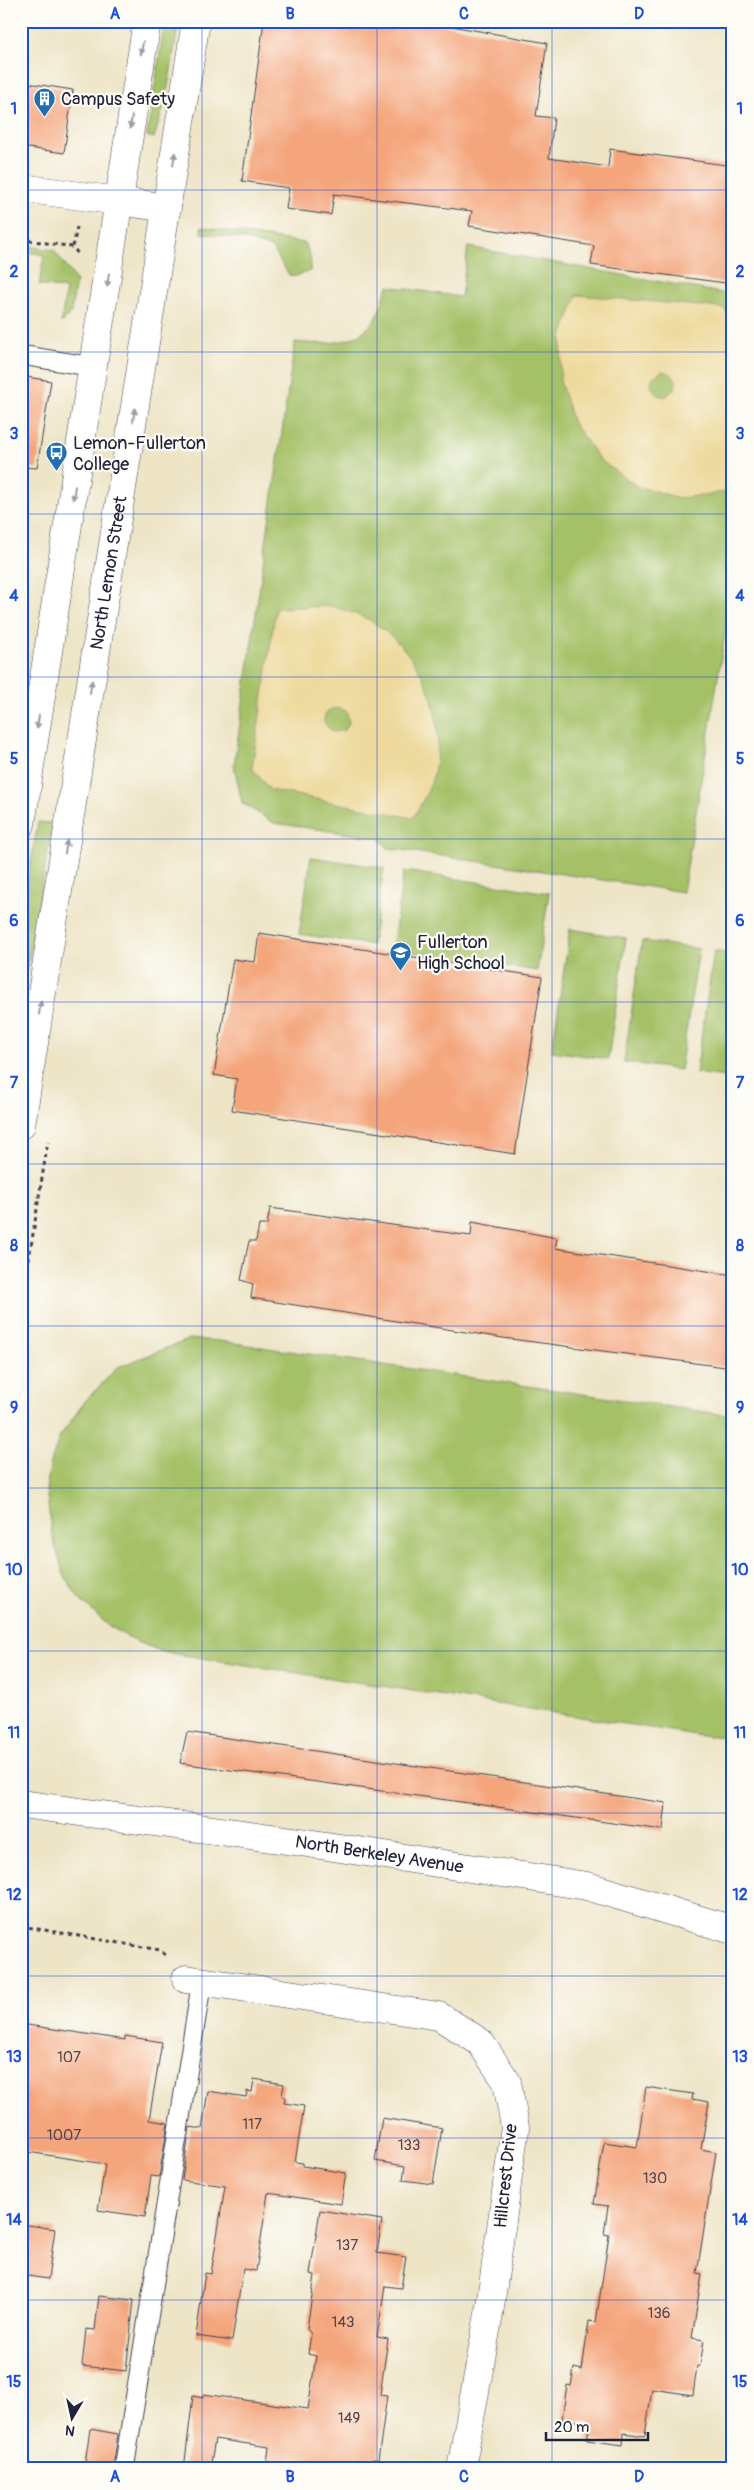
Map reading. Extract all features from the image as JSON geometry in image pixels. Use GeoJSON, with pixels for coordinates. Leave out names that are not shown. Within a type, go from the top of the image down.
{"type":"FeatureCollection","features":[{"type":"Feature","properties":{"kind":"street"},"geometry":{"type":"LineString","coordinates":[[21,824],[147,21]]}},
{"type":"Feature","properties":{"kind":"street","name":"North Lemon Street"},"geometry":{"type":"LineString","coordinates":[[21,1125],[196,21]]}},
{"type":"Feature","properties":{"kind":"street"},"geometry":{"type":"LineString","coordinates":[[21,188],[167,208]]}},
{"type":"Feature","properties":{"kind":"street","name":"North Berkeley Avenue"},"geometry":{"type":"LineString","coordinates":[[21,1804],[294,1841],[587,1886],[733,1930]]}},
{"type":"Feature","properties":{"kind":"street","name":"Hillcrest Drive"},"geometry":{"type":"LineString","coordinates":[[194,1980],[439,2016],[480,2042],[507,2082],[515,2127],[489,2314],[461,2469]]}},
{"type":"Feature","properties":{"kind":"lane"},"geometry":{"type":"LineString","coordinates":[[21,355],[94,367]]}},
{"type":"Feature","properties":{"kind":"lane"},"geometry":{"type":"LineString","coordinates":[[124,2469],[194,1980]]}},
{"type":"Feature","properties":{"kind":"path"},"geometry":{"type":"LineString","coordinates":[[21,239],[73,248]]}},
{"type":"Feature","properties":{"kind":"path"},"geometry":{"type":"LineString","coordinates":[[21,1926],[160,1950],[194,1980]]}},
{"type":"Feature","properties":{"kind":"green space"},"geometry":{"type":"Polygon","coordinates":[[[165,21],[179,21],[166,99],[154,138],[147,136],[165,21]]]}},
{"type":"Feature","properties":{"kind":"green space"},"geometry":{"type":"Polygon","coordinates":[[[201,227],[304,243],[310,256],[310,271],[296,276],[289,275],[272,248],[244,239],[201,233],[201,227]]]}},
{"type":"Feature","properties":{"kind":"green space"},"geometry":{"type":"Polygon","coordinates":[[[21,245],[54,250],[76,280],[71,313],[61,323],[66,289],[39,285],[44,255],[21,251],[21,245]]]}},
{"type":"Feature","properties":{"kind":"green space"},"geometry":{"type":"Polygon","coordinates":[[[468,247],[733,295],[733,585],[683,892],[388,848],[379,838],[274,823],[242,803],[234,765],[295,342],[339,342],[360,334],[376,318],[388,286],[461,297],[468,247]]]}},
{"type":"Feature","properties":{"kind":"green space"},"geometry":{"type":"Polygon","coordinates":[[[38,822],[53,823],[27,970],[21,970],[21,917],[38,822]]]}},
{"type":"Feature","properties":{"kind":"green space"},"geometry":{"type":"Polygon","coordinates":[[[311,857],[384,868],[372,945],[299,934],[311,857]]]}},
{"type":"Feature","properties":{"kind":"green space"},"geometry":{"type":"Polygon","coordinates":[[[404,871],[549,893],[537,971],[392,949],[404,871]]]}},
{"type":"Feature","properties":{"kind":"green space"},"geometry":{"type":"Polygon","coordinates":[[[570,929],[626,938],[608,1059],[552,1051],[570,929]]]}},
{"type":"Feature","properties":{"kind":"green space"},"geometry":{"type":"Polygon","coordinates":[[[642,941],[699,949],[680,1070],[624,1062],[642,941]]]}},
{"type":"Feature","properties":{"kind":"green space"},"geometry":{"type":"Polygon","coordinates":[[[714,951],[733,954],[733,1078],[696,1073],[714,951]]]}},
{"type":"Feature","properties":{"kind":"green space"},"geometry":{"type":"Polygon","coordinates":[[[190,1339],[220,1341],[733,1416],[733,1735],[709,1737],[163,1652],[137,1642],[109,1626],[79,1599],[64,1575],[52,1535],[46,1489],[51,1462],[60,1436],[86,1400],[118,1367],[190,1339]]]}},
{"type":"Feature","properties":{"kind":"sand"},"geometry":{"type":"Polygon","coordinates":[[[577,295],[722,308],[733,318],[733,491],[680,498],[636,486],[600,460],[573,423],[560,381],[562,336],[577,295]],[[662,371],[652,378],[651,386],[657,395],[665,397],[675,389],[676,380],[671,374],[662,371]]]}},
{"type":"Feature","properties":{"kind":"sand"},"geometry":{"type":"Polygon","coordinates":[[[332,606],[354,613],[374,623],[392,637],[407,653],[419,671],[429,690],[435,710],[437,754],[430,787],[413,818],[270,790],[252,768],[276,608],[332,606]],[[340,708],[332,709],[325,714],[324,722],[332,732],[345,730],[349,723],[347,712],[340,708]]]}},
{"type":"Feature","properties":{"kind":"building"},"geometry":{"type":"Polygon","coordinates":[[[264,21],[441,21],[440,24],[547,43],[536,116],[554,118],[549,158],[608,167],[610,149],[733,166],[733,284],[591,265],[594,246],[469,226],[472,211],[334,194],[331,215],[286,209],[289,188],[242,181],[264,21]]]}},
{"type":"Feature","properties":{"kind":"building","name":"Campus Safety"},"geometry":{"type":"Polygon","coordinates":[[[21,82],[73,90],[64,153],[21,147],[21,82]]]}},
{"type":"Feature","properties":{"kind":"building"},"geometry":{"type":"Polygon","coordinates":[[[21,376],[51,381],[37,468],[21,467],[21,376]]]}},
{"type":"Feature","properties":{"kind":"building"},"geometry":{"type":"Polygon","coordinates":[[[259,933],[542,977],[515,1154],[232,1110],[237,1079],[214,1075],[233,959],[255,962],[259,933]]]}},
{"type":"Feature","properties":{"kind":"building"},"geometry":{"type":"Polygon","coordinates":[[[270,1208],[471,1236],[472,1222],[557,1238],[555,1248],[733,1275],[733,1368],[503,1338],[251,1298],[253,1284],[241,1280],[249,1241],[256,1241],[259,1225],[267,1225],[270,1208]]]}},
{"type":"Feature","properties":{"kind":"building"},"geometry":{"type":"Polygon","coordinates":[[[187,1732],[666,1803],[663,1830],[180,1763],[187,1732]]]}},
{"type":"Feature","properties":{"kind":"building"},"geometry":{"type":"Polygon","coordinates":[[[21,2024],[125,2040],[125,2036],[162,2042],[149,2120],[168,2123],[159,2177],[151,2176],[145,2217],[98,2210],[105,2164],[21,2151],[21,2024]]]}},
{"type":"Feature","properties":{"kind":"building"},"geometry":{"type":"Polygon","coordinates":[[[254,2079],[284,2084],[282,2096],[285,2097],[284,2103],[304,2106],[295,2162],[303,2163],[303,2166],[346,2173],[341,2204],[268,2193],[256,2271],[243,2269],[232,2341],[196,2336],[205,2273],[211,2274],[225,2186],[182,2180],[190,2127],[202,2129],[208,2091],[246,2097],[247,2091],[252,2092],[254,2079]]]}},
{"type":"Feature","properties":{"kind":"building"},"geometry":{"type":"Polygon","coordinates":[[[646,2087],[693,2094],[692,2099],[709,2102],[701,2149],[716,2152],[697,2273],[702,2274],[692,2338],[704,2340],[700,2366],[697,2366],[693,2395],[652,2389],[645,2436],[624,2433],[623,2445],[587,2440],[590,2423],[562,2419],[567,2385],[571,2386],[574,2368],[582,2370],[589,2321],[596,2322],[609,2235],[604,2234],[608,2206],[594,2204],[604,2142],[637,2147],[646,2087]]]}},
{"type":"Feature","properties":{"kind":"building"},"geometry":{"type":"Polygon","coordinates":[[[382,2118],[442,2128],[433,2184],[403,2180],[405,2166],[375,2161],[382,2118]]]}},
{"type":"Feature","properties":{"kind":"building"},"geometry":{"type":"Polygon","coordinates":[[[320,2210],[382,2220],[377,2253],[406,2257],[401,2288],[385,2286],[377,2337],[388,2339],[380,2395],[387,2396],[378,2460],[373,2459],[371,2469],[304,2469],[267,2463],[269,2447],[215,2439],[210,2469],[184,2469],[193,2396],[203,2398],[203,2394],[308,2409],[316,2356],[308,2354],[311,2334],[307,2329],[315,2275],[310,2274],[320,2210]]]}},
{"type":"Feature","properties":{"kind":"building"},"geometry":{"type":"Polygon","coordinates":[[[21,2224],[55,2229],[48,2279],[21,2275],[21,2224]]]}},
{"type":"Feature","properties":{"kind":"building"},"geometry":{"type":"Polygon","coordinates":[[[99,2296],[134,2300],[126,2371],[82,2366],[86,2329],[95,2330],[99,2296]]]}},
{"type":"Feature","properties":{"kind":"building"},"geometry":{"type":"Polygon","coordinates":[[[90,2429],[118,2434],[113,2467],[85,2463],[90,2429]]]}},
{"type":"Feature","properties":{"kind":"place","name":"Campus Safety"},"geometry":{"type":"Point","coordinates":[45,118]}},
{"type":"Feature","properties":{"kind":"place","name":"Lemon-Fullerton College"},"geometry":{"type":"Point","coordinates":[57,472]}},
{"type":"Feature","properties":{"kind":"place","name":"Fullerton High School"},"geometry":{"type":"Point","coordinates":[401,971]}}]}
